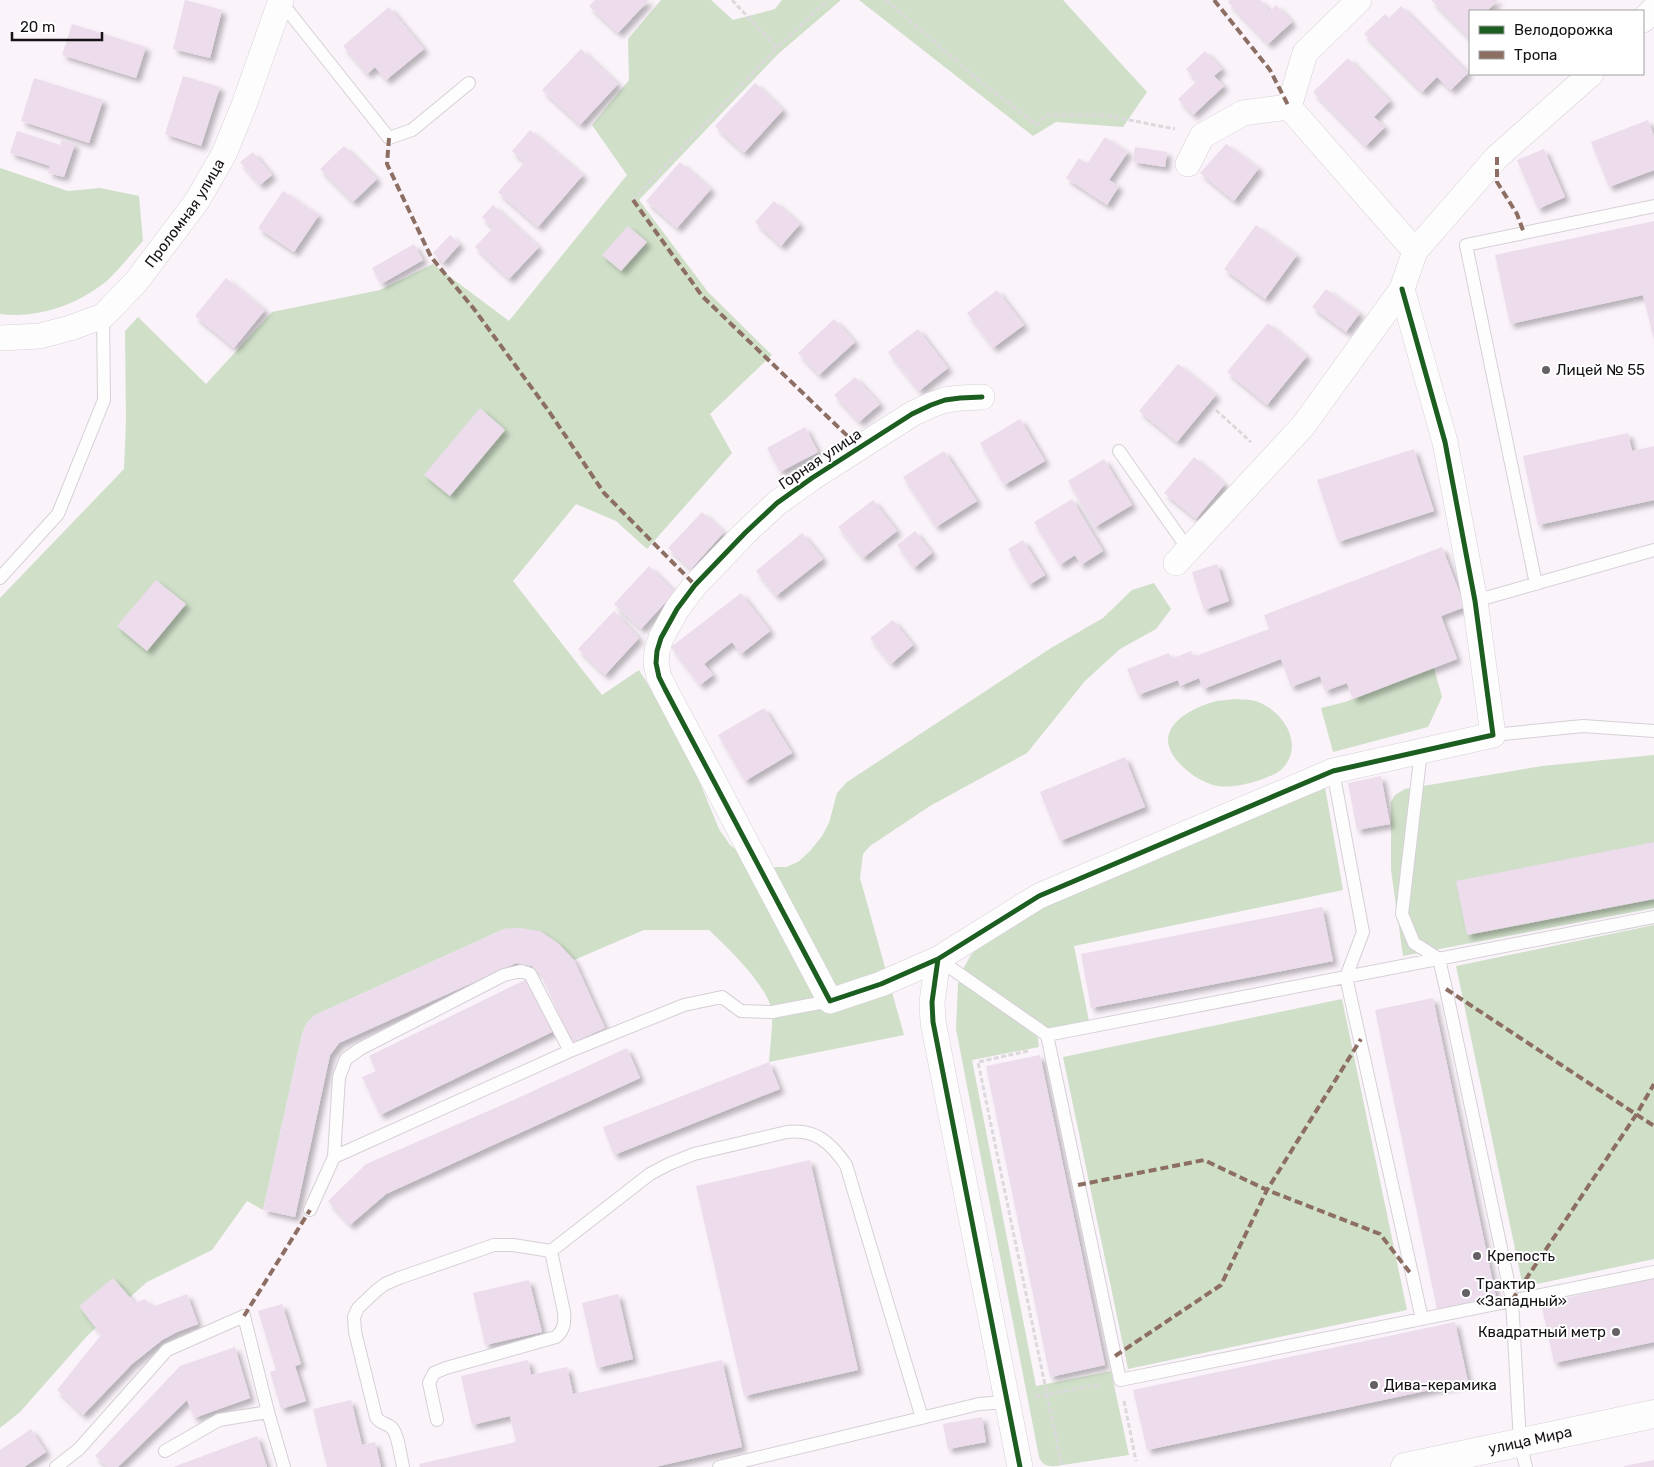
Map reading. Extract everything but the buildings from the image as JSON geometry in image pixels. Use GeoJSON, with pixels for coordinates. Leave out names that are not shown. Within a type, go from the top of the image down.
{"type":"FeatureCollection","features":[{"type":"Feature","properties":{"kind":"main road","name":"улица Мира"},"geometry":{"type":"LineString","coordinates":[[1405,1467],[1523,1455],[1654,1414]]}},
{"type":"Feature","properties":{"kind":"street"},"geometry":{"type":"LineString","coordinates":[[1289,107],[1305,53],[1359,0]]}},
{"type":"Feature","properties":{"kind":"street","name":"Проломная улица"},"geometry":{"type":"LineString","coordinates":[[0,338],[40,336],[103,316],[136,282],[197,201],[224,154],[244,106],[281,1]]}},
{"type":"Feature","properties":{"kind":"street"},"geometry":{"type":"LineString","coordinates":[[1644,19],[1654,9]]}},
{"type":"Feature","properties":{"kind":"street"},"geometry":{"type":"LineString","coordinates":[[1182,556],[1303,426],[1402,289],[1414,251],[1497,157],[1590,75]]}},
{"type":"Feature","properties":{"kind":"street"},"geometry":{"type":"LineString","coordinates":[[1188,164],[1202,136],[1243,114],[1289,107]]}},
{"type":"Feature","properties":{"kind":"street"},"geometry":{"type":"LineString","coordinates":[[1289,107],[1414,251]]}},
{"type":"Feature","properties":{"kind":"street"},"geometry":{"type":"LineString","coordinates":[[830,1001],[881,984],[938,959],[1039,896],[1333,771],[1493,735],[1475,601],[1445,442],[1402,289]]}},
{"type":"Feature","properties":{"kind":"street","name":"Горная улица"},"geometry":{"type":"LineString","coordinates":[[830,1001],[665,689],[656,663],[657,651],[661,638],[686,596],[744,533],[777,503],[812,478],[912,414],[945,400],[982,397]]}},
{"type":"Feature","properties":{"kind":"street"},"geometry":{"type":"LineString","coordinates":[[938,959],[932,1002],[933,1022],[1020,1467]]}},
{"type":"Feature","properties":{"kind":"lane"},"geometry":{"type":"LineString","coordinates":[[281,1],[390,138],[412,130],[469,83]]}},
{"type":"Feature","properties":{"kind":"lane"},"geometry":{"type":"LineString","coordinates":[[1536,584],[1466,245],[1654,206]]}},
{"type":"Feature","properties":{"kind":"lane"},"geometry":{"type":"LineString","coordinates":[[0,578],[58,514],[104,400],[103,316]]}},
{"type":"Feature","properties":{"kind":"lane"},"geometry":{"type":"LineString","coordinates":[[1119,450],[1182,556]]}},
{"type":"Feature","properties":{"kind":"lane"},"geometry":{"type":"LineString","coordinates":[[1475,601],[1654,550]]}},
{"type":"Feature","properties":{"kind":"lane"},"geometry":{"type":"LineString","coordinates":[[1493,735],[1582,726],[1654,731]]}},
{"type":"Feature","properties":{"kind":"lane"},"geometry":{"type":"LineString","coordinates":[[1421,751],[1402,914],[1414,943],[1439,959],[1512,1300],[1523,1455]]}},
{"type":"Feature","properties":{"kind":"lane"},"geometry":{"type":"LineString","coordinates":[[1333,771],[1363,932],[1346,977],[1422,1319]]}},
{"type":"Feature","properties":{"kind":"lane"},"geometry":{"type":"LineString","coordinates":[[1048,1041],[1346,977],[1654,917]]}},
{"type":"Feature","properties":{"kind":"lane"},"geometry":{"type":"LineString","coordinates":[[938,959],[1048,1041],[1120,1380],[1654,1272]]}},
{"type":"Feature","properties":{"kind":"lane"},"geometry":{"type":"LineString","coordinates":[[310,1210],[334,1157],[339,1077],[346,1059],[360,1049],[504,975],[521,971],[530,974],[570,1051]]}},
{"type":"Feature","properties":{"kind":"lane"},"geometry":{"type":"LineString","coordinates":[[334,1157],[570,1051],[684,1004],[722,997],[741,1011],[772,1012],[830,1001]]}},
{"type":"Feature","properties":{"kind":"lane"},"geometry":{"type":"LineString","coordinates":[[403,1467],[394,1431],[390,1426],[379,1422],[376,1417],[355,1332],[354,1318],[358,1308],[376,1290],[392,1281],[494,1245],[513,1245],[551,1251],[650,1174],[669,1164],[694,1154],[787,1132],[800,1131],[814,1134],[831,1146],[846,1165],[922,1418]]}},
{"type":"Feature","properties":{"kind":"lane"},"geometry":{"type":"LineString","coordinates":[[437,1420],[429,1383],[434,1373],[556,1336],[561,1332],[564,1326],[564,1312],[551,1251]]}},
{"type":"Feature","properties":{"kind":"lane"},"geometry":{"type":"LineString","coordinates":[[56,1467],[79,1449],[167,1350],[244,1316],[284,1467]]}},
{"type":"Feature","properties":{"kind":"lane"},"geometry":{"type":"LineString","coordinates":[[719,1467],[979,1404],[1007,1402]]}},
{"type":"Feature","properties":{"kind":"lane"},"geometry":{"type":"LineString","coordinates":[[165,1450],[219,1420],[268,1412]]}},
{"type":"Feature","properties":{"kind":"path"},"geometry":{"type":"LineString","coordinates":[[732,0],[777,48]]}},
{"type":"Feature","properties":{"kind":"path"},"geometry":{"type":"LineString","coordinates":[[633,200],[777,48],[828,0]]}},
{"type":"Feature","properties":{"kind":"path"},"geometry":{"type":"LineString","coordinates":[[886,0],[977,79],[1036,124],[1047,114],[1104,114],[1202,136]]}},
{"type":"Feature","properties":{"kind":"path"},"geometry":{"type":"LineString","coordinates":[[1216,410],[1271,461]]}},
{"type":"Feature","properties":{"kind":"path"},"geometry":{"type":"LineString","coordinates":[[1048,1041],[978,1062],[1062,1467]]}},
{"type":"Feature","properties":{"kind":"path"},"geometry":{"type":"LineString","coordinates":[[1007,1402],[1120,1380],[1136,1461]]}},
{"type":"Feature","properties":{"kind":"green space"},"geometry":{"type":"Polygon","coordinates":[[[661,0],[711,0],[733,20],[775,9],[782,0],[841,0],[778,54],[639,200],[708,292],[772,355],[710,414],[732,453],[647,549],[616,521],[576,504],[513,581],[602,695],[639,670],[681,737],[719,829],[730,845],[747,858],[771,867],[786,867],[798,862],[822,836],[829,823],[837,793],[847,782],[1051,648],[1103,618],[1132,590],[1154,583],[1171,609],[1156,629],[1120,649],[1085,681],[1027,753],[930,806],[870,846],[863,854],[860,878],[904,1035],[769,1062],[772,1012],[769,1002],[746,968],[709,930],[644,930],[574,960],[558,944],[543,934],[526,929],[504,929],[315,1015],[306,1024],[302,1034],[263,1210],[247,1201],[212,1250],[147,1282],[88,1335],[20,1412],[0,1428],[0,598],[124,469],[126,421],[125,331],[138,317],[206,384],[272,312],[380,290],[433,264],[509,321],[627,175],[592,125],[629,80],[628,39],[661,0]]]}},
{"type":"Feature","properties":{"kind":"green space"},"geometry":{"type":"Polygon","coordinates":[[[859,0],[1063,0],[1147,92],[1123,127],[1056,122],[1033,136],[859,0]]]}},
{"type":"Feature","properties":{"kind":"green space"},"geometry":{"type":"Polygon","coordinates":[[[0,168],[68,191],[100,188],[139,196],[143,241],[110,278],[86,295],[58,308],[44,312],[14,315],[0,314],[0,168]]]}},
{"type":"Feature","properties":{"kind":"green space"},"geometry":{"type":"Polygon","coordinates":[[[1434,668],[1442,697],[1428,727],[1333,752],[1321,708],[1345,702],[1434,668]]]}},
{"type":"Feature","properties":{"kind":"green space"},"geometry":{"type":"Polygon","coordinates":[[[1236,699],[1256,701],[1276,713],[1288,730],[1292,750],[1289,760],[1282,769],[1271,776],[1236,786],[1213,785],[1196,777],[1181,765],[1172,753],[1168,743],[1169,733],[1181,717],[1191,711],[1213,702],[1236,699]]]}},
{"type":"Feature","properties":{"kind":"green space"},"geometry":{"type":"Polygon","coordinates":[[[1654,755],[1654,908],[1403,956],[1391,870],[1391,802],[1395,795],[1405,789],[1542,766],[1654,755]]]}},
{"type":"Feature","properties":{"kind":"green space"},"geometry":{"type":"Polygon","coordinates":[[[1325,787],[1343,890],[1074,946],[1089,1021],[1037,1033],[1039,1047],[972,1060],[1036,1386],[1111,1371],[1129,1455],[1056,1466],[1046,1465],[1039,1457],[956,1029],[958,984],[963,969],[971,955],[986,939],[1045,905],[1325,787]]]}},
{"type":"Feature","properties":{"kind":"green space"},"geometry":{"type":"Polygon","coordinates":[[[1654,925],[1654,1259],[1523,1287],[1456,966],[1654,925]]]}},
{"type":"Feature","properties":{"kind":"green space"},"geometry":{"type":"Polygon","coordinates":[[[1342,999],[1407,1310],[1128,1369],[1063,1057],[1342,999]]]}},
{"type":"Feature","properties":{"kind":"marked path"},"geometry":{"type":"LineString","coordinates":[[1214,0],[1270,70],[1289,107]]}},
{"type":"Feature","properties":{"kind":"marked path"},"geometry":{"type":"LineString","coordinates":[[389,138],[387,164],[431,257],[474,309],[548,410],[604,493],[695,585]]}},
{"type":"Feature","properties":{"kind":"marked path"},"geometry":{"type":"LineString","coordinates":[[1497,157],[1497,182],[1517,214],[1524,233]]}},
{"type":"Feature","properties":{"kind":"marked path"},"geometry":{"type":"LineString","coordinates":[[633,200],[702,296],[860,448]]}},
{"type":"Feature","properties":{"kind":"marked path"},"geometry":{"type":"LineString","coordinates":[[1446,989],[1654,1126]]}},
{"type":"Feature","properties":{"kind":"marked path"},"geometry":{"type":"LineString","coordinates":[[1115,1356],[1221,1285],[1267,1190],[1361,1039]]}},
{"type":"Feature","properties":{"kind":"marked path"},"geometry":{"type":"LineString","coordinates":[[1512,1300],[1636,1115],[1654,1084]]}},
{"type":"Feature","properties":{"kind":"marked path"},"geometry":{"type":"LineString","coordinates":[[1078,1185],[1204,1160],[1267,1190],[1380,1234],[1411,1274]]}},
{"type":"Feature","properties":{"kind":"marked path"},"geometry":{"type":"LineString","coordinates":[[244,1316],[310,1210]]}},
{"type":"Feature","properties":{"kind":"cycle path"},"geometry":{"type":"LineString","coordinates":[[1020,1467],[933,1022],[932,1002],[938,959],[1039,896],[1333,771],[1493,735],[1475,601],[1445,442],[1402,289]]}},
{"type":"Feature","properties":{"kind":"cycle path"},"geometry":{"type":"LineString","coordinates":[[938,959],[881,984],[830,1001],[665,689],[659,677],[656,663],[661,638],[677,609],[695,585],[777,503],[812,478],[912,414],[945,400],[982,397]]}},
{"type":"Feature","properties":{"kind":"place","name":"Лицей № 55"},"geometry":{"type":"Point","coordinates":[1546,370]}},
{"type":"Feature","properties":{"kind":"place","name":"Крепость"},"geometry":{"type":"Point","coordinates":[1477,1256]}},
{"type":"Feature","properties":{"kind":"place","name":"Трактир «Западный»"},"geometry":{"type":"Point","coordinates":[1466,1293]}},
{"type":"Feature","properties":{"kind":"place","name":"Квадратный метр"},"geometry":{"type":"Point","coordinates":[1616,1332]}},
{"type":"Feature","properties":{"kind":"place","name":"Дива-керамика"},"geometry":{"type":"Point","coordinates":[1374,1385]}}]}
